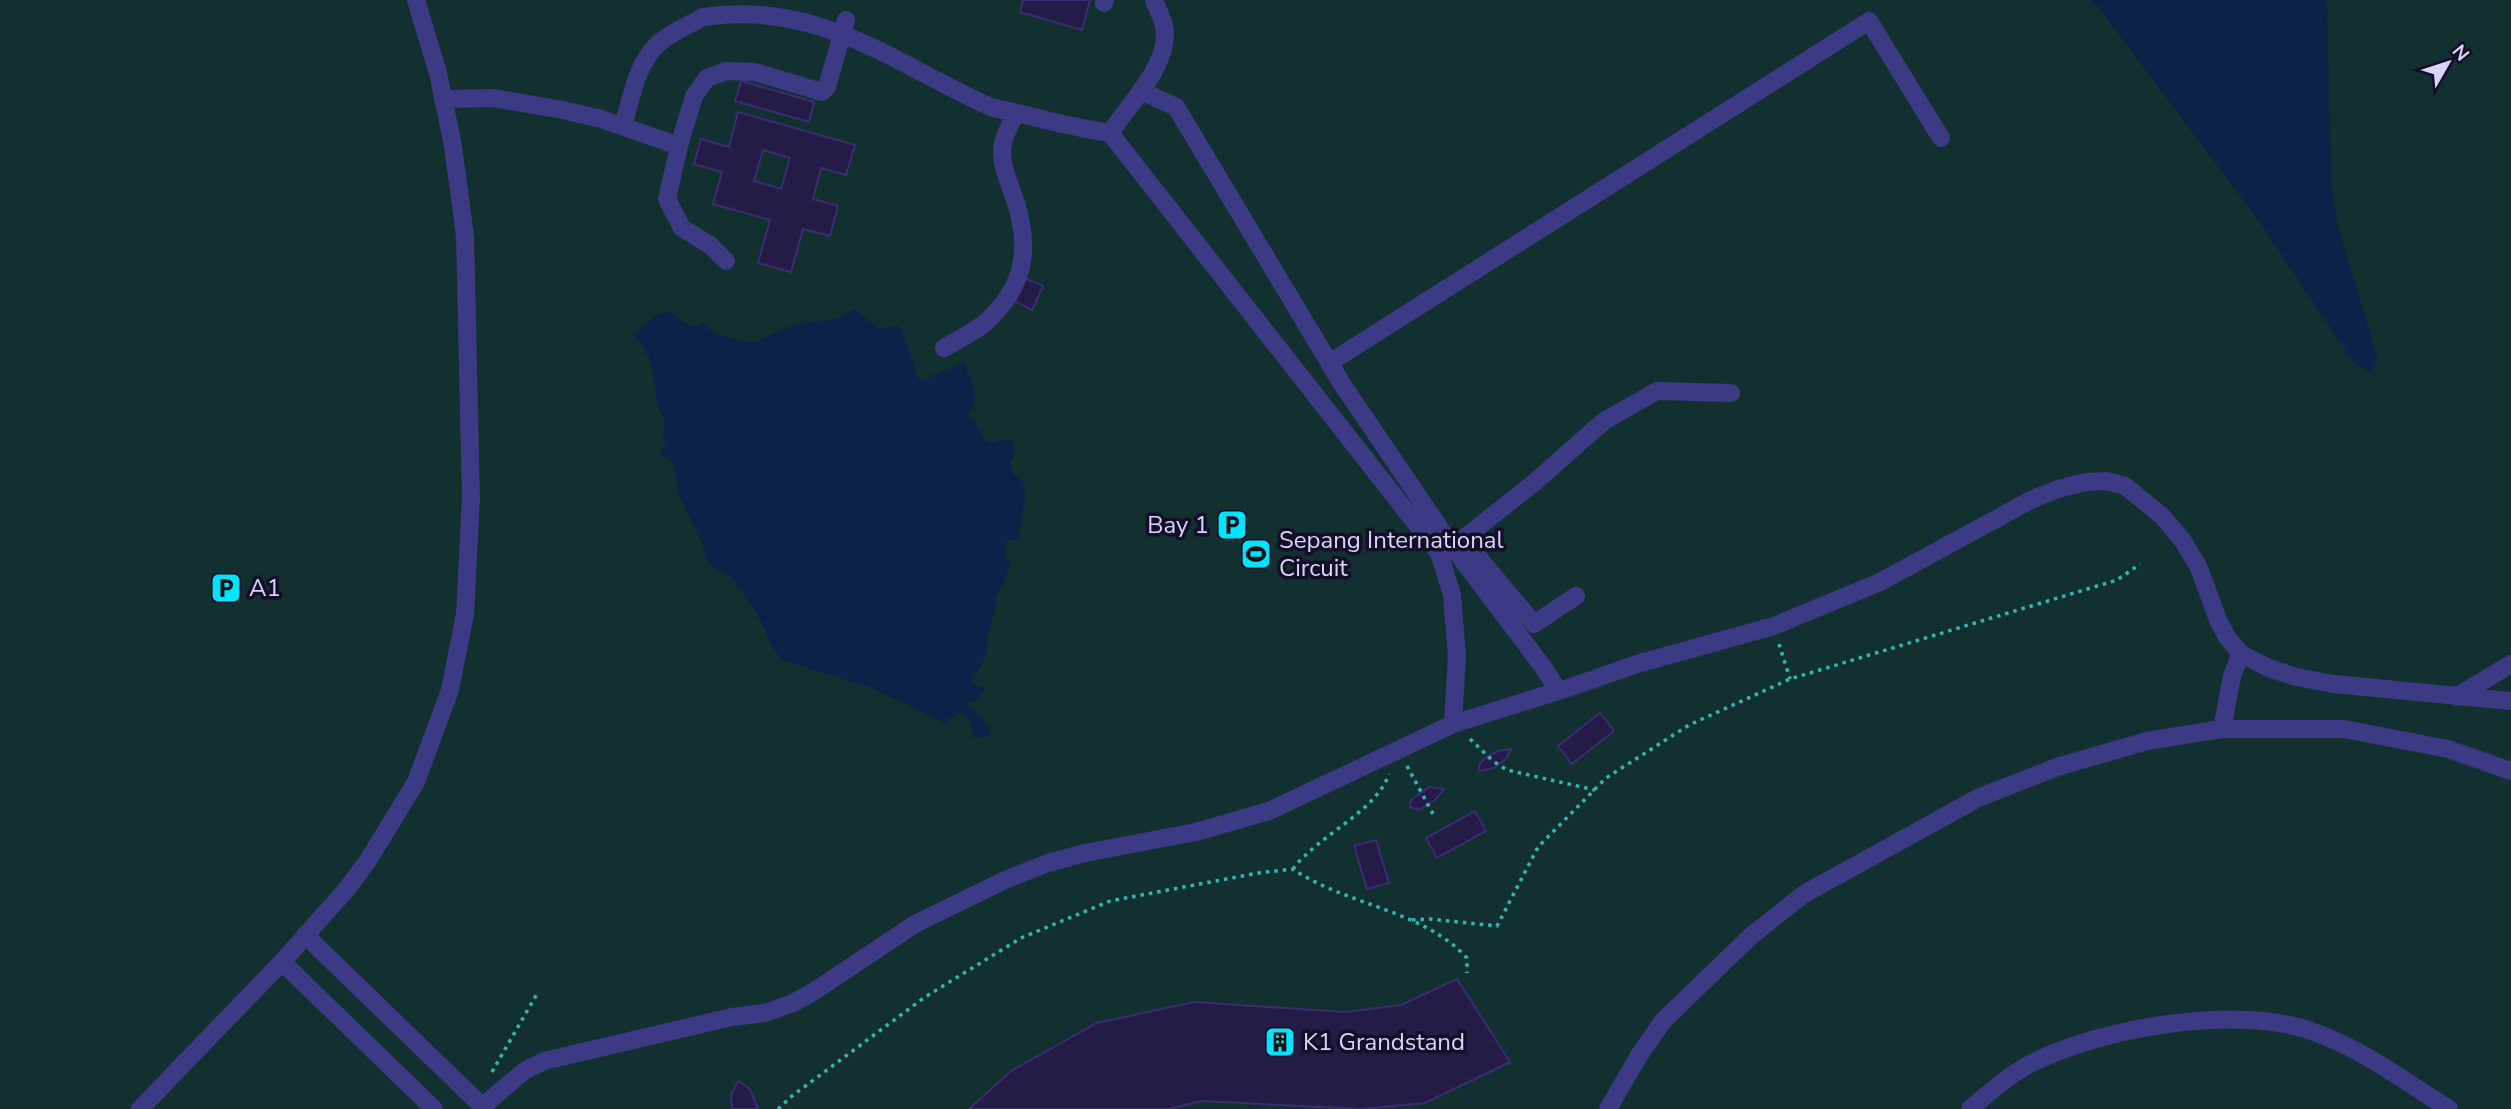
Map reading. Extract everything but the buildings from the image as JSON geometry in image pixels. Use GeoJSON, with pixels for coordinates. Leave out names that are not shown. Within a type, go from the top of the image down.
{"type":"FeatureCollection","features":[{"type":"Feature","properties":{"kind":"street"},"geometry":{"type":"LineString","coordinates":[[140,1109],[282,962],[346,890],[367,862],[416,782],[450,690],[465,614],[471,498],[465,236],[453,146],[438,73],[416,0]]}},
{"type":"Feature","properties":{"kind":"street"},"geometry":{"type":"LineString","coordinates":[[1110,133],[1141,91],[1157,65],[1163,49],[1164,25],[1154,0]]}},
{"type":"Feature","properties":{"kind":"street"},"geometry":{"type":"LineString","coordinates":[[623,126],[635,83],[657,44],[713,12],[748,1],[789,1],[831,12],[871,33],[987,106],[1066,126],[1110,133],[1452,546],[1544,667],[1558,690]]}},
{"type":"Feature","properties":{"kind":"street"},"geometry":{"type":"LineString","coordinates":[[726,261],[710,245],[682,228],[667,200],[694,96],[707,78],[726,71],[755,72],[822,92],[827,87],[846,20]]}},
{"type":"Feature","properties":{"kind":"street"},"geometry":{"type":"LineString","coordinates":[[1329,363],[1869,21],[1941,138]]}},
{"type":"Feature","properties":{"kind":"street"},"geometry":{"type":"LineString","coordinates":[[1141,91],[1176,107],[1329,363],[1452,546],[1534,624],[1576,596]]}},
{"type":"Feature","properties":{"kind":"street"},"geometry":{"type":"LineString","coordinates":[[443,99],[493,98],[563,110],[623,126],[679,146]]}},
{"type":"Feature","properties":{"kind":"street"},"geometry":{"type":"LineString","coordinates":[[944,348],[985,323],[1019,278],[1025,255],[1023,224],[1002,162],[1003,141],[1016,113]]}},
{"type":"Feature","properties":{"kind":"street"},"geometry":{"type":"LineString","coordinates":[[1452,546],[1535,482],[1604,421],[1657,391],[1731,393]]}},
{"type":"Feature","properties":{"kind":"street"},"geometry":{"type":"LineString","coordinates":[[305,935],[484,1108],[524,1070],[544,1061],[732,1017],[765,1013],[793,1003],[915,924],[1005,880],[1048,863],[1085,853],[1196,832],[1269,811],[1453,724],[1637,664],[1785,622],[1915,565],[2031,500],[2085,482],[2107,481],[2125,486],[2162,516],[2183,541],[2199,568],[2218,620],[2241,654],[2269,668],[2296,677],[2334,684],[2511,701]]}},
{"type":"Feature","properties":{"kind":"street"},"geometry":{"type":"LineString","coordinates":[[1452,546],[1456,643],[1453,724]]}},
{"type":"Feature","properties":{"kind":"street"},"geometry":{"type":"LineString","coordinates":[[2222,729],[2232,676],[2241,654]]}},
{"type":"Feature","properties":{"kind":"street"},"geometry":{"type":"LineString","coordinates":[[2456,696],[2511,664]]}},
{"type":"Feature","properties":{"kind":"street"},"geometry":{"type":"LineString","coordinates":[[1608,1109],[1640,1054],[1664,1021],[1751,936],[1804,894],[1978,798],[2057,767],[2147,741],[2222,729],[2344,729],[2448,749],[2511,771]]}},
{"type":"Feature","properties":{"kind":"street"},"geometry":{"type":"LineString","coordinates":[[2111,752],[2152,750]]}},
{"type":"Feature","properties":{"kind":"street"},"geometry":{"type":"LineString","coordinates":[[1751,936],[1798,910]]}},
{"type":"Feature","properties":{"kind":"street"},"geometry":{"type":"LineString","coordinates":[[282,962],[434,1109]]}},
{"type":"Feature","properties":{"kind":"street"},"geometry":{"type":"LineString","coordinates":[[1970,1109],[2032,1063],[2072,1045],[2160,1024],[2242,1019],[2303,1028],[2362,1052],[2449,1109]]}},
{"type":"Feature","properties":{"kind":"path"},"geometry":{"type":"LineString","coordinates":[[1412,920],[1430,919],[1497,926],[1538,847],[1606,778],[1689,725],[1790,679],[2116,580],[2140,564]]}},
{"type":"Feature","properties":{"kind":"path"},"geometry":{"type":"LineString","coordinates":[[1782,653],[1790,679]]}},
{"type":"Feature","properties":{"kind":"path"},"geometry":{"type":"LineString","coordinates":[[1453,724],[1493,761],[1507,769],[1595,789]]}},
{"type":"Feature","properties":{"kind":"path"},"geometry":{"type":"LineString","coordinates":[[1398,749],[1433,814]]}},
{"type":"Feature","properties":{"kind":"path"},"geometry":{"type":"LineString","coordinates":[[778,1109],[925,997],[1021,938],[1110,901],[1293,869],[1316,844],[1368,803],[1388,779],[1398,749]]}},
{"type":"Feature","properties":{"kind":"path"},"geometry":{"type":"LineString","coordinates":[[1293,869],[1313,883],[1412,920],[1454,944],[1467,958],[1467,973]]}},
{"type":"Feature","properties":{"kind":"path"},"geometry":{"type":"LineString","coordinates":[[489,1077],[538,992]]}},
{"type":"Feature","properties":{"kind":"green space","name":"Sepang International Circuit"},"geometry":{"type":"Polygon","coordinates":[[[0,0],[2511,0],[2511,1109],[0,1109],[0,0]]]}},
{"type":"Feature","properties":{"kind":"water"},"geometry":{"type":"Polygon","coordinates":[[[2089,0],[2327,0],[2331,181],[2338,226],[2378,359],[2371,373],[2355,364],[2259,221],[2098,7],[2089,0]]]}},
{"type":"Feature","properties":{"kind":"water"},"geometry":{"type":"Polygon","coordinates":[[[855,309],[880,329],[889,326],[901,328],[918,377],[922,381],[965,361],[975,396],[973,408],[968,414],[988,443],[1011,438],[1016,453],[1010,463],[1014,475],[1022,479],[1026,495],[1018,540],[1007,540],[1005,557],[1011,562],[1003,585],[997,593],[987,638],[986,656],[971,684],[986,688],[977,700],[966,703],[991,728],[989,735],[982,738],[974,737],[970,721],[964,713],[944,723],[873,688],[782,660],[773,648],[757,614],[732,578],[707,561],[701,541],[679,495],[674,467],[670,460],[662,456],[661,451],[666,445],[662,437],[664,422],[657,401],[652,366],[634,335],[650,320],[671,312],[695,327],[703,323],[715,333],[742,341],[757,342],[788,327],[837,319],[855,309]]]}},
{"type":"Feature","properties":{"kind":"place","name":"Bay 1"},"geometry":{"type":"Point","coordinates":[1232,525]}},
{"type":"Feature","properties":{"kind":"place","name":"Sepang International Circuit"},"geometry":{"type":"Point","coordinates":[1256,554]}},
{"type":"Feature","properties":{"kind":"place","name":"A1"},"geometry":{"type":"Point","coordinates":[226,588]}},
{"type":"Feature","properties":{"kind":"place","name":"K1 Grandstand"},"geometry":{"type":"Point","coordinates":[1280,1042]}}]}
